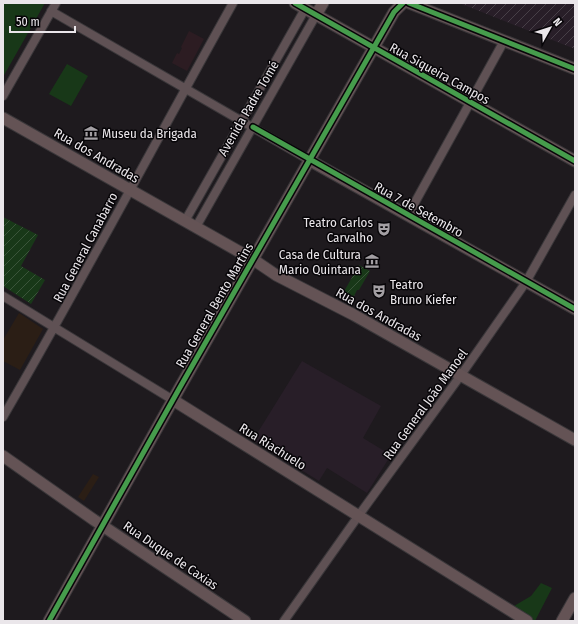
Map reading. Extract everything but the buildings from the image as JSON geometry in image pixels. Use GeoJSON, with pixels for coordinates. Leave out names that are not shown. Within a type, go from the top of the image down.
{"type":"FeatureCollection","features":[{"type":"Feature","properties":{"kind":"street"},"geometry":{"type":"LineString","coordinates":[[3,96],[56,3]]}},
{"type":"Feature","properties":{"kind":"street","name":"Rua General Canabarro"},"geometry":{"type":"LineString","coordinates":[[3,417],[55,328],[129,190],[233,3]]}},
{"type":"Feature","properties":{"kind":"street","name":"Rua Siqueira Campos"},"geometry":{"type":"LineString","coordinates":[[295,3],[307,6],[316,15],[575,161]]}},
{"type":"Feature","properties":{"kind":"street","name":"Avenida Padre Tomé"},"geometry":{"type":"LineString","coordinates":[[196,227],[323,3]]}},
{"type":"Feature","properties":{"kind":"street","name":"Rua General Bento Martins"},"geometry":{"type":"LineString","coordinates":[[49,621],[172,400],[254,260],[309,160],[394,12],[403,3]]}},
{"type":"Feature","properties":{"kind":"street"},"geometry":{"type":"LineString","coordinates":[[409,3],[575,69]]}},
{"type":"Feature","properties":{"kind":"street","name":"Avenida Padre Tomé"},"geometry":{"type":"LineString","coordinates":[[185,221],[307,6]]}},
{"type":"Feature","properties":{"kind":"street","name":"Rua 7 de Setembro"},"geometry":{"type":"LineString","coordinates":[[51,11],[309,160],[575,309]]}},
{"type":"Feature","properties":{"kind":"street"},"geometry":{"type":"LineString","coordinates":[[408,215],[504,40]]}},
{"type":"Feature","properties":{"kind":"street"},"geometry":{"type":"LineString","coordinates":[[283,49],[294,55]]}},
{"type":"Feature","properties":{"kind":"street"},"geometry":{"type":"LineString","coordinates":[[270,73],[281,79]]}},
{"type":"Feature","properties":{"kind":"street","name":"Rua dos Andradas"},"geometry":{"type":"LineString","coordinates":[[3,118],[254,260],[276,275],[354,315],[575,440]]}},
{"type":"Feature","properties":{"kind":"street"},"geometry":{"type":"LineString","coordinates":[[214,170],[224,176]]}},
{"type":"Feature","properties":{"kind":"street","name":"Rua General João Manoel"},"geometry":{"type":"LineString","coordinates":[[284,621],[526,282],[575,195]]}},
{"type":"Feature","properties":{"kind":"street","name":"Rua Riachuelo"},"geometry":{"type":"LineString","coordinates":[[3,296],[527,621]]}},
{"type":"Feature","properties":{"kind":"street","name":"Rua Duque de Caxias"},"geometry":{"type":"LineString","coordinates":[[3,456],[102,526],[245,621]]}},
{"type":"Feature","properties":{"kind":"street"},"geometry":{"type":"LineString","coordinates":[[562,621],[575,598]]}},
{"type":"Feature","properties":{"kind":"shaded area"},"geometry":{"type":"Polygon","coordinates":[[[459,3],[575,3],[575,49],[459,3]]]}},
{"type":"Feature","properties":{"kind":"shaded area"},"geometry":{"type":"Polygon","coordinates":[[[189,31],[204,39],[187,71],[172,63],[177,53],[179,54],[189,31]]]}},
{"type":"Feature","properties":{"kind":"shaded area"},"geometry":{"type":"Polygon","coordinates":[[[19,313],[43,329],[20,370],[3,361],[3,340],[19,313]]]}},
{"type":"Feature","properties":{"kind":"shaded area"},"geometry":{"type":"Polygon","coordinates":[[[302,361],[381,406],[363,438],[391,455],[367,493],[327,468],[319,481],[253,440],[302,361]]]}},
{"type":"Feature","properties":{"kind":"shaded area"},"geometry":{"type":"Polygon","coordinates":[[[93,474],[99,477],[84,501],[78,497],[93,474]]]}},
{"type":"Feature","properties":{"kind":"green space"},"geometry":{"type":"Polygon","coordinates":[[[3,3],[45,3],[3,77],[3,3]]]}},
{"type":"Feature","properties":{"kind":"green space"},"geometry":{"type":"Polygon","coordinates":[[[67,64],[88,76],[71,106],[49,94],[67,64]]]}},
{"type":"Feature","properties":{"kind":"green space"},"geometry":{"type":"Polygon","coordinates":[[[3,217],[38,235],[21,266],[45,280],[31,304],[3,286],[3,217]]]}},
{"type":"Feature","properties":{"kind":"green space"},"geometry":{"type":"Polygon","coordinates":[[[359,265],[370,271],[352,300],[342,295],[359,265]]]}},
{"type":"Feature","properties":{"kind":"green space"},"geometry":{"type":"Polygon","coordinates":[[[541,583],[552,588],[535,621],[514,606],[531,596],[541,583]]]}},
{"type":"Feature","properties":{"kind":"cycle path"},"geometry":{"type":"LineString","coordinates":[[295,3],[575,161]]}},
{"type":"Feature","properties":{"kind":"cycle path"},"geometry":{"type":"LineString","coordinates":[[49,621],[179,389],[394,12],[403,3]]}},
{"type":"Feature","properties":{"kind":"cycle path"},"geometry":{"type":"LineString","coordinates":[[409,3],[575,69]]}},
{"type":"Feature","properties":{"kind":"cycle path"},"geometry":{"type":"LineString","coordinates":[[253,127],[575,309]]}},
{"type":"Feature","properties":{"kind":"place","name":"Museu da Brigada"},"geometry":{"type":"Point","coordinates":[91,133]}},
{"type":"Feature","properties":{"kind":"place","name":"Teatro Carlos Carvalho"},"geometry":{"type":"Point","coordinates":[384,229]}},
{"type":"Feature","properties":{"kind":"place","name":"Casa de Cultura Mario Quintana"},"geometry":{"type":"Point","coordinates":[372,261]}},
{"type":"Feature","properties":{"kind":"place","name":"Teatro Bruno Kiefer"},"geometry":{"type":"Point","coordinates":[379,291]}}]}
